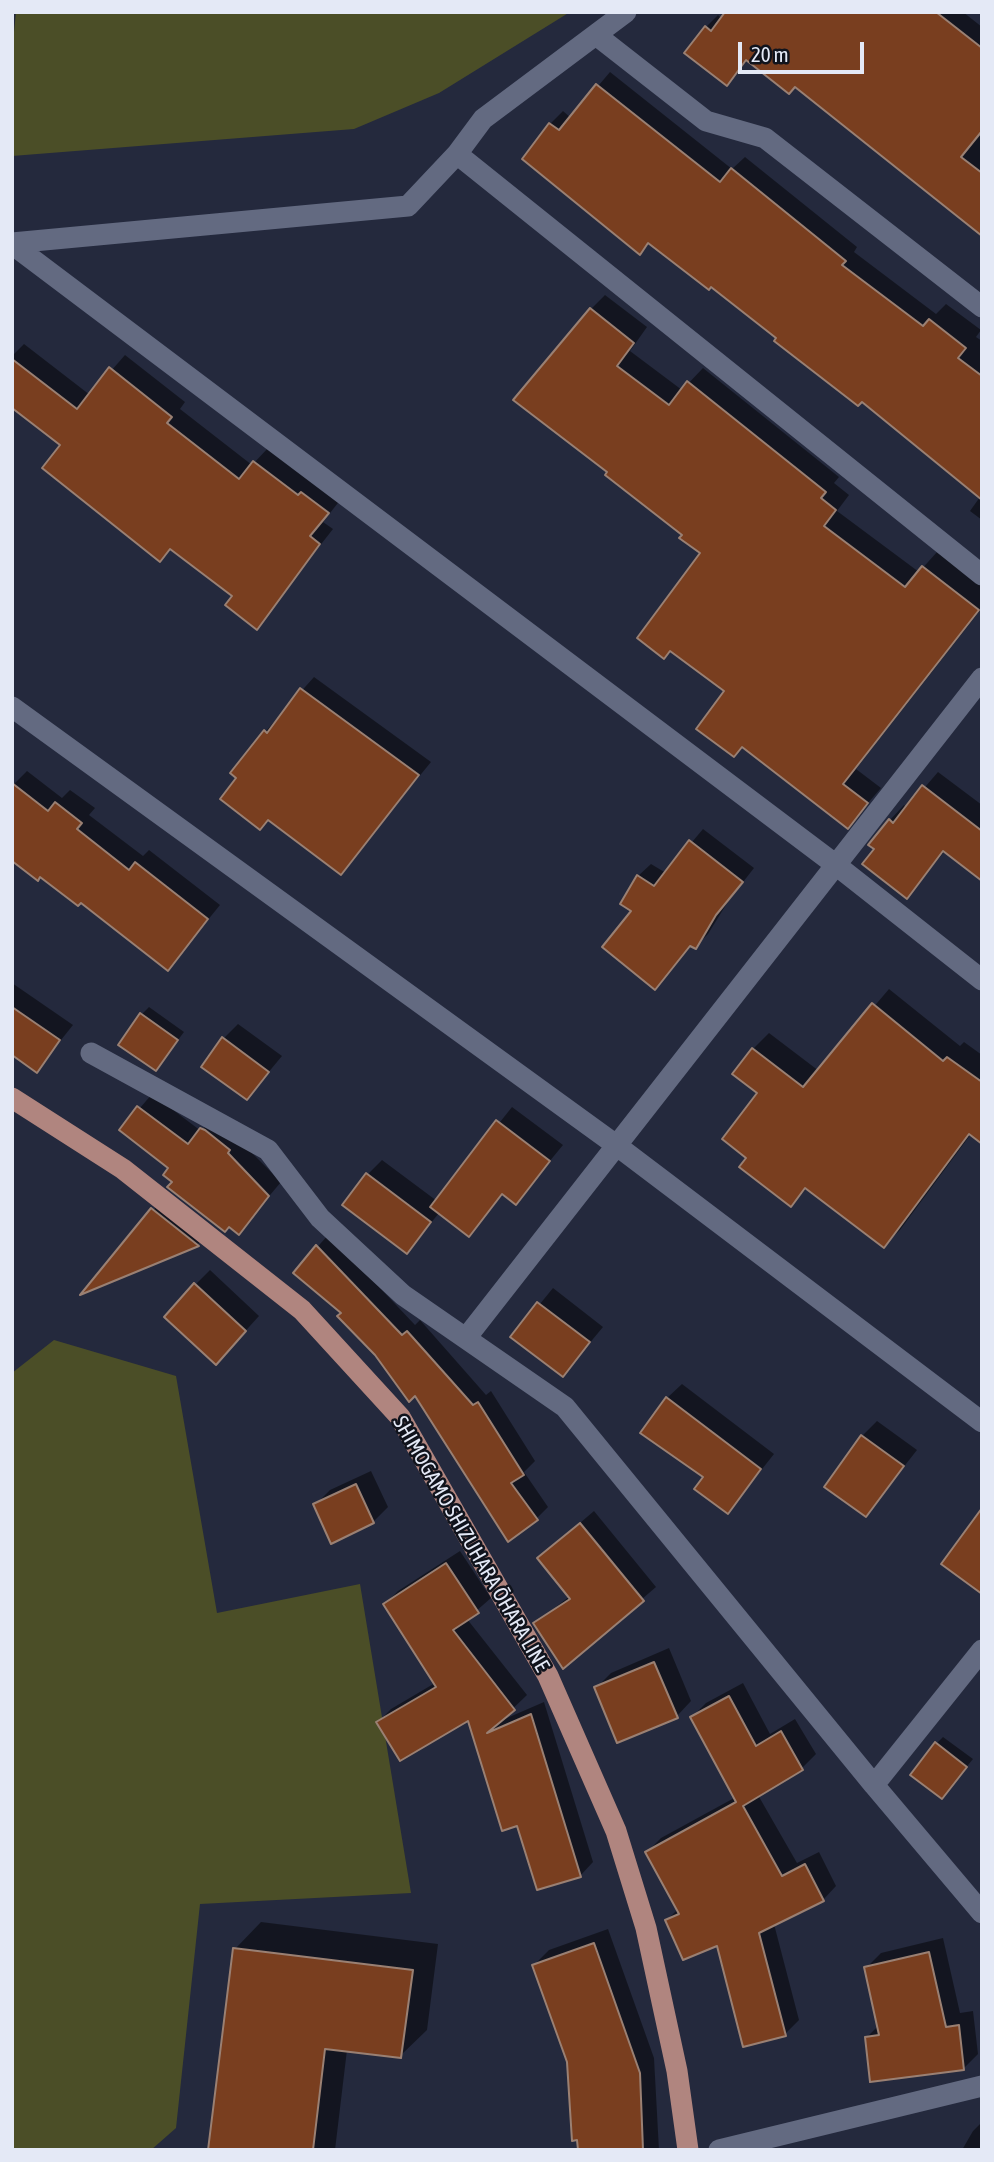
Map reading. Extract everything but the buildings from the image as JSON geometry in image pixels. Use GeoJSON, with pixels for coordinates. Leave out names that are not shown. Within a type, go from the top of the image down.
{"type":"FeatureCollection","features":[{"type":"Feature","properties":{"kind":"main road","name":"SHIMOGAMO SHIZUHARA ŌHARA LINE"},"geometry":{"type":"LineString","coordinates":[[12,1098],[123,1169],[302,1310],[400,1416],[548,1676],[616,1831],[649,1941],[677,2071],[688,2150]]}},
{"type":"Feature","properties":{"kind":"street"},"geometry":{"type":"LineString","coordinates":[[12,243],[408,206],[457,154],[483,120],[626,12]]}},
{"type":"Feature","properties":{"kind":"street"},"geometry":{"type":"LineString","coordinates":[[596,35],[706,121],[765,138],[982,307]]}},
{"type":"Feature","properties":{"kind":"street"},"geometry":{"type":"LineString","coordinates":[[457,154],[982,575]]}},
{"type":"Feature","properties":{"kind":"street"},"geometry":{"type":"LineString","coordinates":[[12,243],[836,865],[982,980]]}},
{"type":"Feature","properties":{"kind":"street"},"geometry":{"type":"LineString","coordinates":[[466,1338],[982,678]]}},
{"type":"Feature","properties":{"kind":"street"},"geometry":{"type":"LineString","coordinates":[[12,707],[616,1145],[982,1422]]}},
{"type":"Feature","properties":{"kind":"street"},"geometry":{"type":"LineString","coordinates":[[90,1053],[268,1150],[320,1218],[403,1296],[565,1407],[982,1913]]}},
{"type":"Feature","properties":{"kind":"street"},"geometry":{"type":"LineString","coordinates":[[874,1785],[982,1650]]}},
{"type":"Feature","properties":{"kind":"street"},"geometry":{"type":"LineString","coordinates":[[719,2150],[982,2086]]}},
{"type":"Feature","properties":{"kind":"green space"},"geometry":{"type":"Polygon","coordinates":[[[16,12],[570,12],[439,93],[354,129],[12,156],[12,52],[16,12]]]}},
{"type":"Feature","properties":{"kind":"green space"},"geometry":{"type":"Polygon","coordinates":[[[54,1340],[176,1376],[217,1613],[360,1584],[411,1893],[200,1904],[176,2128],[151,2150],[12,2150],[12,1373],[54,1340]]]}}]}
